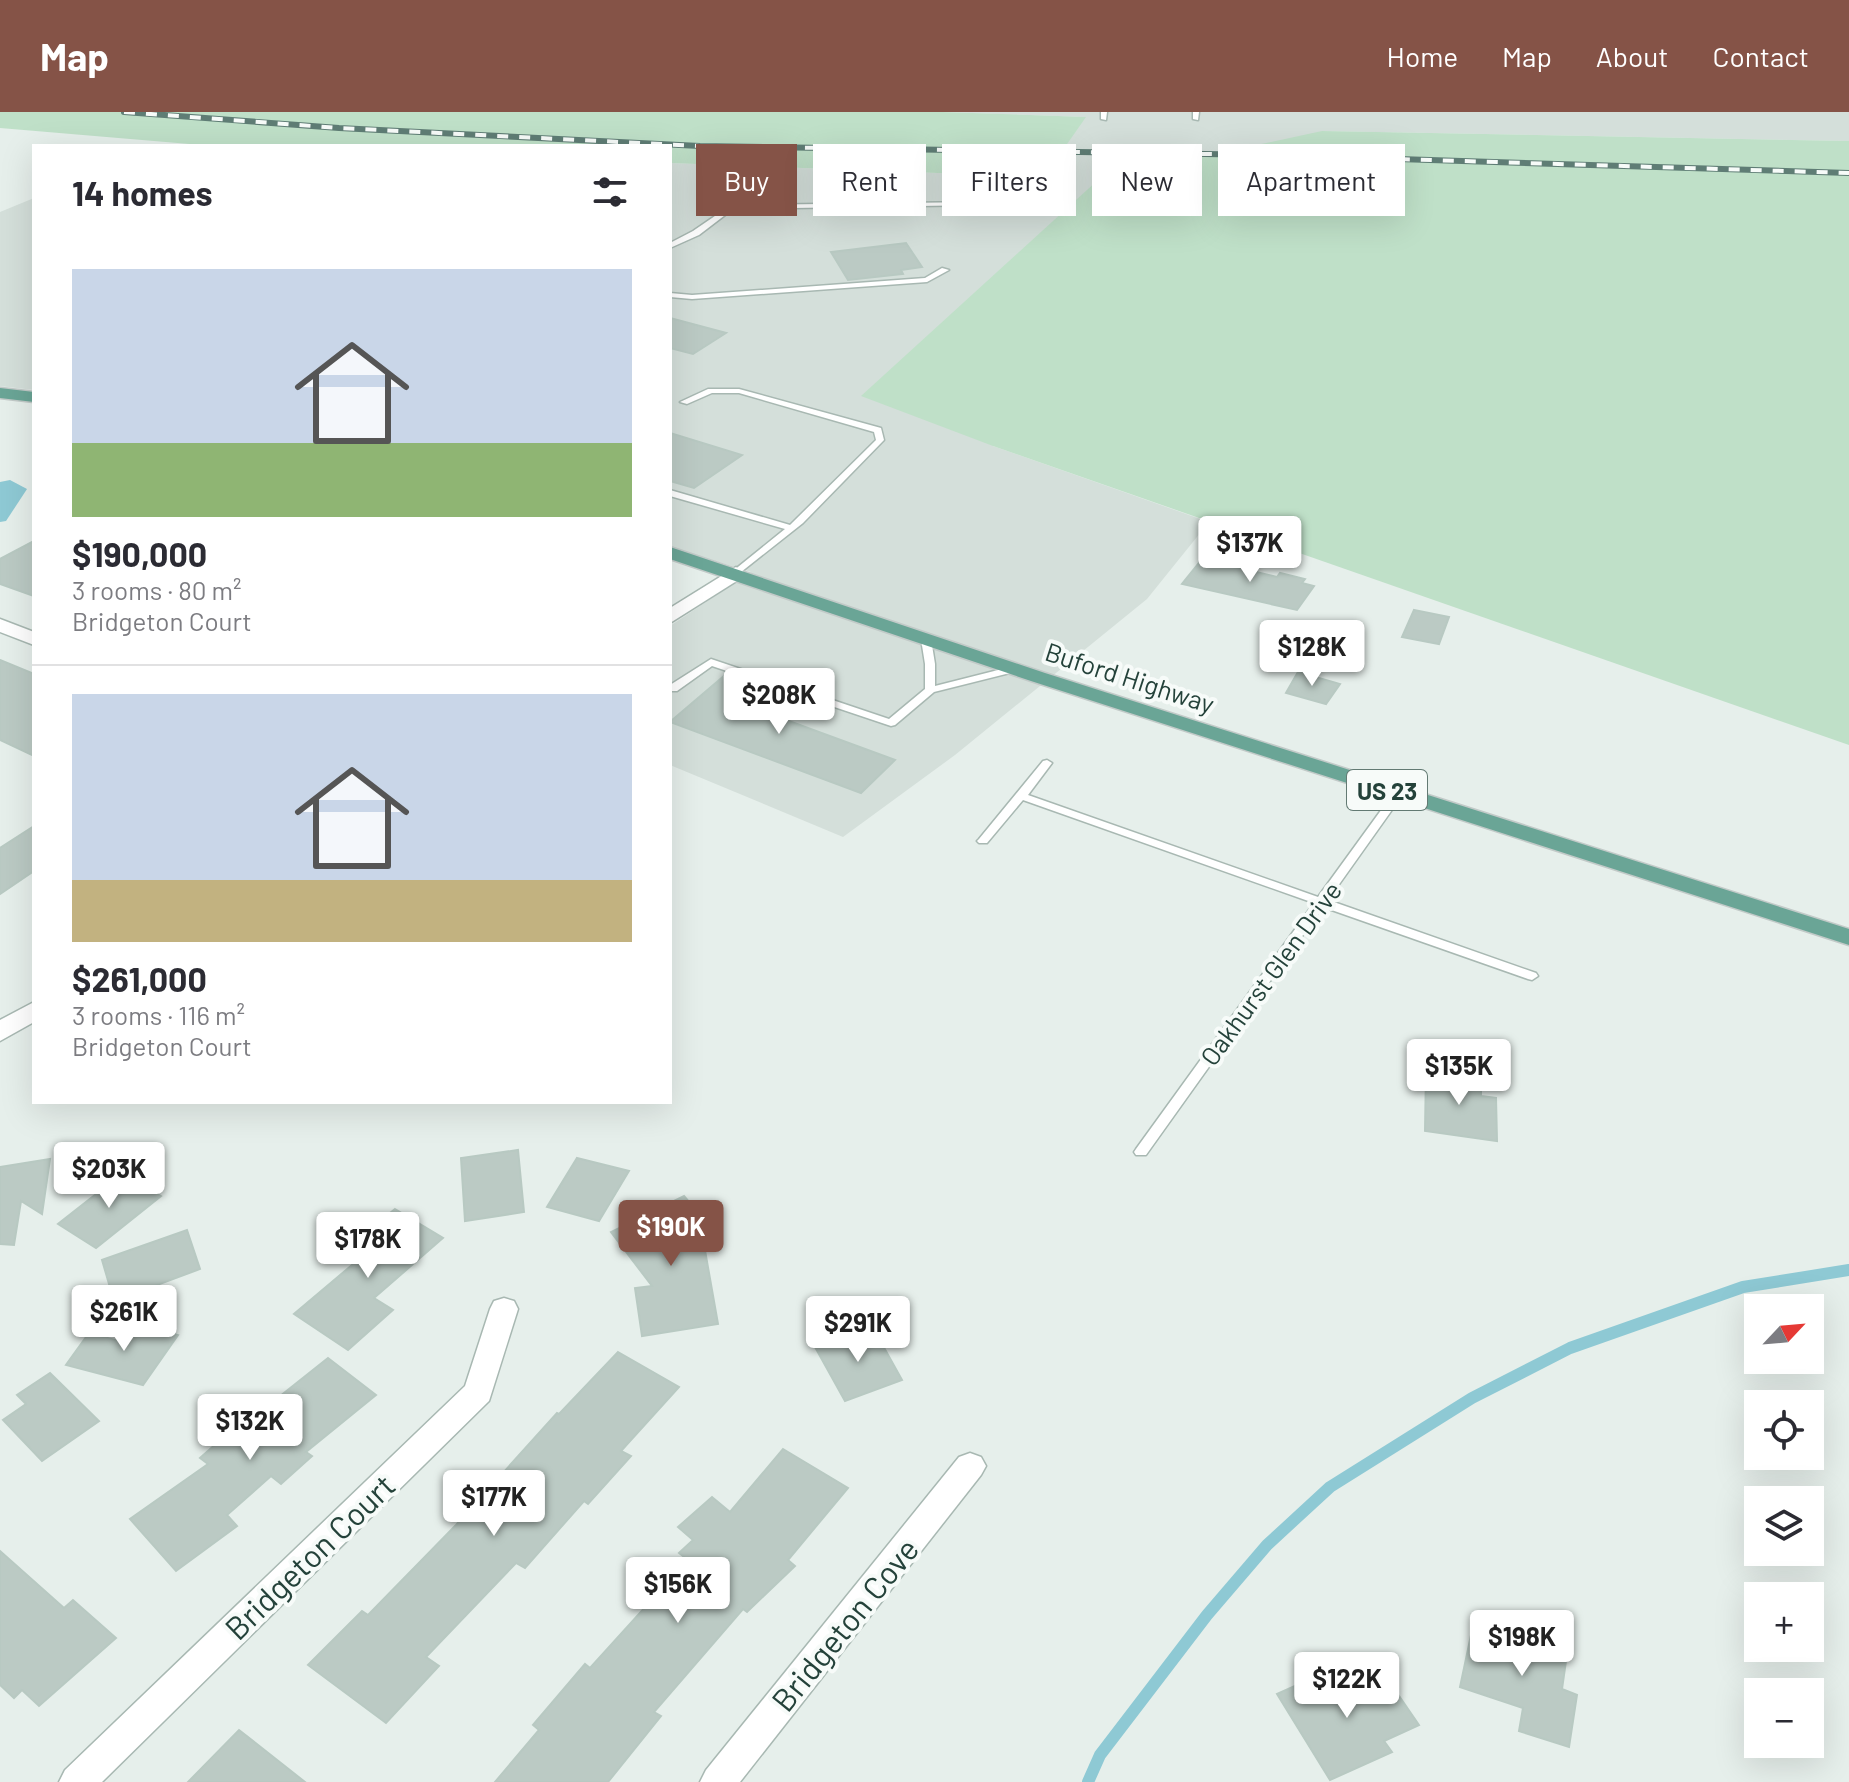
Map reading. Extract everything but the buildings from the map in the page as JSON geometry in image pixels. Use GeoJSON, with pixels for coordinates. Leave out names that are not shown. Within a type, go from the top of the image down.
{"type":"FeatureCollection","features":[{"type":"Feature","properties":{"kind":"main road"},"geometry":{"type":"LineString","coordinates":[[0,393],[32,397]]}},
{"type":"Feature","properties":{"kind":"main road","name":"Buford Highway"},"geometry":{"type":"LineString","coordinates":[[672,554],[1014,669],[1849,937]]}},
{"type":"Feature","properties":{"kind":"street"},"geometry":{"type":"LineString","coordinates":[[672,616],[736,573]]}},
{"type":"Feature","properties":{"kind":"street"},"geometry":{"type":"LineString","coordinates":[[0,625],[32,638]]}},
{"type":"Feature","properties":{"kind":"street"},"geometry":{"type":"LineString","coordinates":[[0,1032],[32,1011]]}},
{"type":"Feature","properties":{"kind":"street","name":"Bridgeton Court"},"geometry":{"type":"LineString","coordinates":[[77,1782],[478,1392],[504,1309]]}},
{"type":"Feature","properties":{"kind":"street","name":"Bridgeton Cove"},"geometry":{"type":"LineString","coordinates":[[718,1782],[970,1466]]}},
{"type":"Feature","properties":{"kind":"lane"},"geometry":{"type":"LineString","coordinates":[[672,245],[696,233],[731,207],[942,204]]}},
{"type":"Feature","properties":{"kind":"lane"},"geometry":{"type":"LineString","coordinates":[[672,295],[692,297],[927,280],[945,270]]}},
{"type":"Feature","properties":{"kind":"lane"},"geometry":{"type":"LineString","coordinates":[[684,402],[711,391],[739,391],[878,430],[880,440],[791,528],[736,573]]}},
{"type":"Feature","properties":{"kind":"lane"},"geometry":{"type":"LineString","coordinates":[[672,494],[791,528]]}},
{"type":"Feature","properties":{"kind":"lane"},"geometry":{"type":"LineString","coordinates":[[926,639],[930,690]]}},
{"type":"Feature","properties":{"kind":"lane"},"geometry":{"type":"LineString","coordinates":[[672,689],[711,662],[891,723],[930,690],[1014,669]]}},
{"type":"Feature","properties":{"kind":"lane"},"geometry":{"type":"LineString","coordinates":[[983,841],[1047,763]]}},
{"type":"Feature","properties":{"kind":"lane","name":"Oakhurst Glen Drive"},"geometry":{"type":"LineString","coordinates":[[1141,1152],[1399,793]]}},
{"type":"Feature","properties":{"kind":"lane"},"geometry":{"type":"LineString","coordinates":[[1021,796],[1532,976]]}},
{"type":"Feature","properties":{"kind":"shaded area"},"geometry":{"type":"Polygon","coordinates":[[[943,112],[1849,112],[1849,141],[1322,131],[1308,144],[1218,144],[1218,216],[1233,216],[993,446],[1209,522],[1147,599],[955,755],[843,837],[672,766],[672,625],[751,572],[672,548],[672,163],[696,164],[696,216],[797,216],[797,168],[813,168],[813,216],[926,216],[926,173],[942,173],[942,216],[1076,216],[1076,144],[1067,144],[1085,117],[943,112]]]}},
{"type":"Feature","properties":{"kind":"shaded area"},"geometry":{"type":"Polygon","coordinates":[[[32,199],[32,390],[0,386],[0,212],[32,199]]]}},
{"type":"Feature","properties":{"kind":"green space"},"geometry":{"type":"Polygon","coordinates":[[[0,112],[943,112],[1086,117],[1067,144],[942,144],[942,173],[926,173],[926,144],[813,144],[813,168],[797,168],[797,144],[696,144],[696,164],[672,163],[672,144],[189,144],[0,128],[0,112]]]}},
{"type":"Feature","properties":{"kind":"green space"},"geometry":{"type":"Polygon","coordinates":[[[1322,131],[1849,141],[1849,745],[993,446],[861,396],[1058,216],[1076,216],[1076,200],[1092,185],[1092,216],[1202,216],[1202,157],[1218,153],[1218,216],[1405,216],[1405,144],[1262,144],[1322,131]]]}},
{"type":"Feature","properties":{"kind":"water"},"geometry":{"type":"Polygon","coordinates":[[[10,480],[27,489],[6,521],[0,522],[0,482],[10,480]]]}},
{"type":"Feature","properties":{"kind":"waterway"},"geometry":{"type":"LineString","coordinates":[[1088,1782],[1100,1755],[1207,1615],[1267,1545],[1330,1487],[1472,1398],[1570,1348],[1743,1287],[1849,1270]]}},
{"type":"Feature","properties":{"kind":"railway"},"geometry":{"type":"LineString","coordinates":[[124,112],[339,128],[660,144]]}},
{"type":"Feature","properties":{"kind":"railway"},"geometry":{"type":"LineString","coordinates":[[672,145],[1268,155],[1849,173]]}}]}
